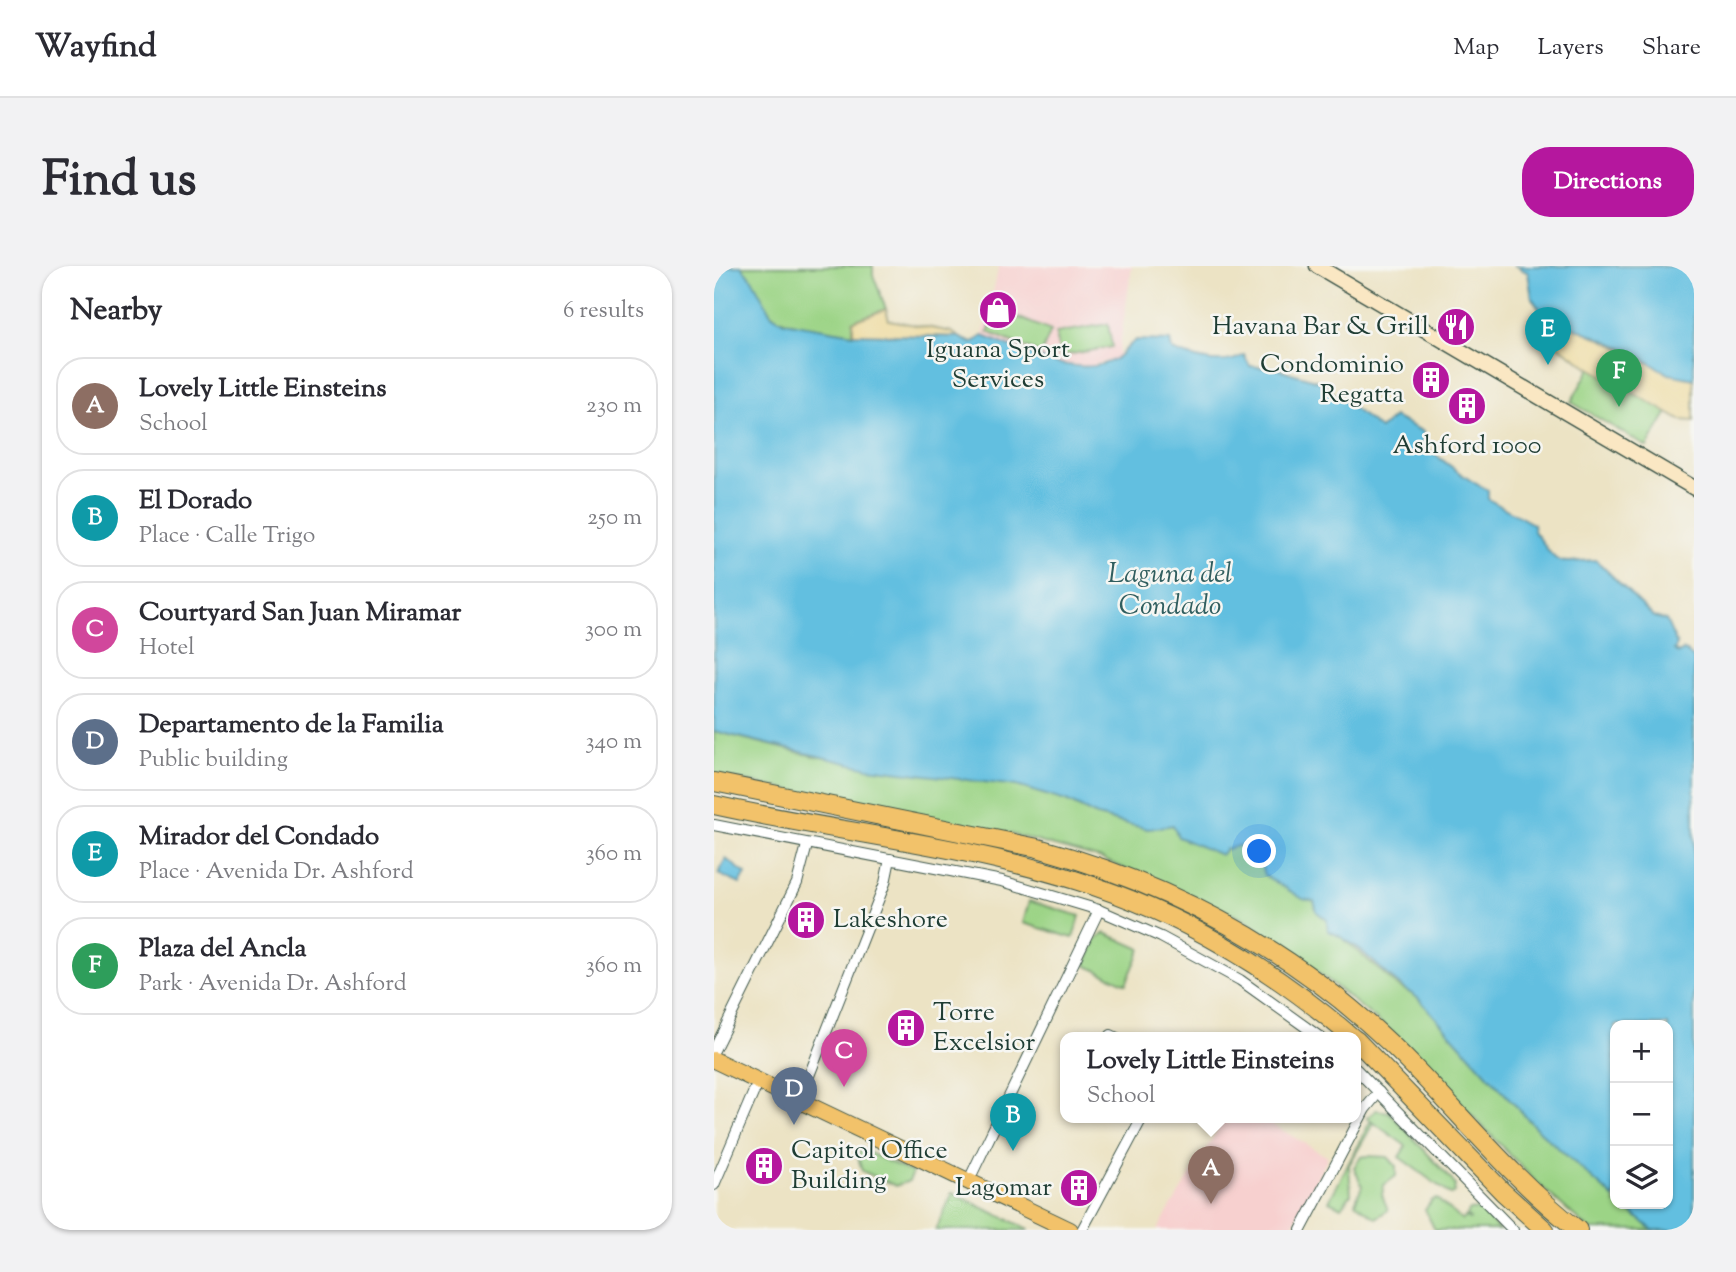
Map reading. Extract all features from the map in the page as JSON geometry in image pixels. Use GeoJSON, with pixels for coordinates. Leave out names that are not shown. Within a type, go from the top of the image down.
{"type":"FeatureCollection","features":[{"type":"Feature","properties":{"kind":"highway"},"geometry":{"type":"LineString","coordinates":[[714,782],[1051,851],[1141,882],[1218,918],[1308,975],[1366,1021],[1533,1192],[1578,1230]]}},
{"type":"Feature","properties":{"kind":"highway"},"geometry":{"type":"LineString","coordinates":[[714,805],[981,856],[1079,881],[1130,900],[1209,937],[1297,993],[1346,1032]]}},
{"type":"Feature","properties":{"kind":"highway"},"geometry":{"type":"LineString","coordinates":[[1361,1045],[1503,1192],[1545,1230]]}},
{"type":"Feature","properties":{"kind":"main road"},"geometry":{"type":"LineString","coordinates":[[714,1060],[1070,1230]]}},
{"type":"Feature","properties":{"kind":"street"},"geometry":{"type":"LineString","coordinates":[[1317,266],[1694,488]]}},
{"type":"Feature","properties":{"kind":"street"},"geometry":{"type":"LineString","coordinates":[[714,825],[1002,881],[1099,910],[1161,937],[1240,979],[1313,1032]]}},
{"type":"Feature","properties":{"kind":"street"},"geometry":{"type":"LineString","coordinates":[[714,1050],[797,883],[807,845]]}},
{"type":"Feature","properties":{"kind":"street"},"geometry":{"type":"LineString","coordinates":[[799,1101],[885,883],[890,859]]}},
{"type":"Feature","properties":{"kind":"street"},"geometry":{"type":"LineString","coordinates":[[968,1182],[1099,910]]}},
{"type":"Feature","properties":{"kind":"street"},"geometry":{"type":"LineString","coordinates":[[1361,1074],[1513,1230]]}},
{"type":"Feature","properties":{"kind":"street"},"geometry":{"type":"LineString","coordinates":[[714,1185],[758,1082]]}},
{"type":"Feature","properties":{"kind":"street"},"geometry":{"type":"LineString","coordinates":[[1361,1117],[1380,1092]]}},
{"type":"Feature","properties":{"kind":"street"},"geometry":{"type":"LineString","coordinates":[[1082,1230],[1139,1123]]}},
{"type":"Feature","properties":{"kind":"street"},"geometry":{"type":"LineString","coordinates":[[1301,1230],[1358,1123]]}},
{"type":"Feature","properties":{"kind":"shaded area"},"geometry":{"type":"Polygon","coordinates":[[[999,266],[1132,266],[1118,358],[1089,366],[1061,363],[1034,358],[983,336],[999,266]]]}},
{"type":"Feature","properties":{"kind":"shaded area"},"geometry":{"type":"Polygon","coordinates":[[[1222,1123],[1270,1123],[1328,1157],[1290,1230],[1157,1230],[1222,1123]]]}},
{"type":"Feature","properties":{"kind":"green space"},"geometry":{"type":"Polygon","coordinates":[[[741,266],[873,266],[873,275],[886,309],[853,321],[853,334],[785,321],[770,312],[741,266]]]}},
{"type":"Feature","properties":{"kind":"green space"},"geometry":{"type":"Polygon","coordinates":[[[998,309],[1051,331],[1041,354],[988,332],[998,309]]]}},
{"type":"Feature","properties":{"kind":"green space"},"geometry":{"type":"Polygon","coordinates":[[[1108,324],[1112,347],[1060,356],[1056,333],[1108,324]]]}},
{"type":"Feature","properties":{"kind":"green space"},"geometry":{"type":"Polygon","coordinates":[[[1590,368],[1668,412],[1647,447],[1571,402],[1590,368]]]}},
{"type":"Feature","properties":{"kind":"green space"},"geometry":{"type":"Polygon","coordinates":[[[714,731],[813,756],[1017,786],[1066,801],[1097,816],[1148,829],[1173,825],[1178,833],[1225,849],[1245,844],[1257,850],[1263,863],[1314,901],[1317,912],[1327,920],[1328,931],[1340,936],[1398,986],[1418,998],[1536,1128],[1610,1195],[1610,1209],[1627,1209],[1653,1230],[1589,1229],[1536,1182],[1395,1035],[1323,976],[1246,920],[1102,859],[1000,831],[714,775],[714,731]]]}},
{"type":"Feature","properties":{"kind":"green space"},"geometry":{"type":"Polygon","coordinates":[[[1029,901],[1080,916],[1073,938],[1023,923],[1029,901]]]}},
{"type":"Feature","properties":{"kind":"green space"},"geometry":{"type":"Polygon","coordinates":[[[1105,933],[1141,949],[1126,984],[1085,965],[1096,940],[1105,933]]]}},
{"type":"Feature","properties":{"kind":"green space"},"geometry":{"type":"Polygon","coordinates":[[[1376,1110],[1389,1112],[1450,1178],[1455,1185],[1454,1193],[1451,1195],[1399,1157],[1406,1146],[1367,1118],[1376,1110]]]}},
{"type":"Feature","properties":{"kind":"green space"},"geometry":{"type":"Polygon","coordinates":[[[1370,1122],[1373,1124],[1349,1165],[1351,1194],[1341,1207],[1329,1201],[1370,1122]]]}},
{"type":"Feature","properties":{"kind":"green space"},"geometry":{"type":"Polygon","coordinates":[[[861,1149],[913,1173],[909,1181],[896,1186],[862,1171],[858,1157],[861,1149]]]}},
{"type":"Feature","properties":{"kind":"green space"},"geometry":{"type":"Polygon","coordinates":[[[1361,1157],[1388,1157],[1396,1166],[1396,1176],[1384,1185],[1382,1195],[1388,1210],[1376,1218],[1355,1203],[1362,1186],[1354,1167],[1361,1157]]]}},
{"type":"Feature","properties":{"kind":"green space"},"geometry":{"type":"Polygon","coordinates":[[[952,1193],[1030,1230],[936,1230],[952,1193]]]}},
{"type":"Feature","properties":{"kind":"green space"},"geometry":{"type":"Polygon","coordinates":[[[1437,1199],[1462,1220],[1465,1217],[1471,1220],[1466,1216],[1470,1210],[1479,1209],[1499,1230],[1435,1230],[1425,1210],[1432,1200],[1437,1199]]]}},
{"type":"Feature","properties":{"kind":"sand"},"geometry":{"type":"Polygon","coordinates":[[[886,309],[889,320],[952,332],[959,337],[853,334],[853,321],[886,309]]]}},
{"type":"Feature","properties":{"kind":"sand"},"geometry":{"type":"Polygon","coordinates":[[[1564,324],[1660,368],[1694,379],[1694,421],[1680,420],[1590,368],[1534,329],[1564,324]]]}},
{"type":"Feature","properties":{"kind":"water","name":"Laguna del Condado"},"geometry":{"type":"Polygon","coordinates":[[[714,266],[741,266],[752,279],[771,314],[784,322],[853,334],[959,337],[972,343],[983,336],[1048,361],[1083,367],[1100,365],[1115,359],[1136,340],[1170,341],[1172,350],[1189,356],[1227,361],[1244,355],[1250,366],[1278,369],[1318,381],[1380,429],[1394,417],[1424,432],[1421,446],[1488,490],[1488,499],[1533,524],[1535,532],[1549,552],[1559,561],[1596,560],[1654,617],[1666,620],[1677,645],[1674,650],[1678,653],[1684,650],[1694,658],[1694,1230],[1653,1230],[1627,1209],[1673,1209],[1673,1020],[1610,1020],[1610,1195],[1536,1128],[1418,998],[1352,944],[1328,931],[1327,920],[1317,912],[1314,901],[1303,899],[1264,875],[1257,850],[1245,844],[1226,849],[1221,855],[1178,837],[1173,825],[1148,829],[1097,816],[1066,801],[1017,786],[868,768],[714,731],[714,266]]]}},
{"type":"Feature","properties":{"kind":"water"},"geometry":{"type":"Polygon","coordinates":[[[1516,266],[1694,266],[1694,379],[1669,374],[1622,347],[1544,315],[1532,298],[1528,273],[1516,266]]]}},
{"type":"Feature","properties":{"kind":"water"},"geometry":{"type":"Polygon","coordinates":[[[726,859],[746,874],[740,884],[718,874],[726,859]]]}},
{"type":"Feature","properties":{"kind":"place","name":"Iguana Sport Services"},"geometry":{"type":"Point","coordinates":[998,310]}},
{"type":"Feature","properties":{"kind":"place","name":"Havana Bar & Grill"},"geometry":{"type":"Point","coordinates":[1456,327]}},
{"type":"Feature","properties":{"kind":"place","name":"Mirador del Condado"},"geometry":{"type":"Point","coordinates":[1548,365]}},
{"type":"Feature","properties":{"kind":"place","name":"Condominio Regatta"},"geometry":{"type":"Point","coordinates":[1431,380]}},
{"type":"Feature","properties":{"kind":"place","name":"Ashford 1000"},"geometry":{"type":"Point","coordinates":[1467,406]}},
{"type":"Feature","properties":{"kind":"place","name":"Plaza del Ancla"},"geometry":{"type":"Point","coordinates":[1619,407]}},
{"type":"Feature","properties":{"kind":"place","name":"Lakeshore"},"geometry":{"type":"Point","coordinates":[806,920]}},
{"type":"Feature","properties":{"kind":"place","name":"Torre Excelsior"},"geometry":{"type":"Point","coordinates":[906,1028]}},
{"type":"Feature","properties":{"kind":"place","name":"Courtyard San Juan Miramar"},"geometry":{"type":"Point","coordinates":[844,1087]}},
{"type":"Feature","properties":{"kind":"place","name":"Departamento de la Familia"},"geometry":{"type":"Point","coordinates":[794,1125]}},
{"type":"Feature","properties":{"kind":"place","name":"El Dorado"},"geometry":{"type":"Point","coordinates":[1013,1151]}},
{"type":"Feature","properties":{"kind":"place","name":"Capitol Office Building"},"geometry":{"type":"Point","coordinates":[764,1166]}},
{"type":"Feature","properties":{"kind":"place","name":"Lagomar"},"geometry":{"type":"Point","coordinates":[1079,1188]}},
{"type":"Feature","properties":{"kind":"place","name":"Lovely Little Einsteins"},"geometry":{"type":"Point","coordinates":[1211,1204]}}]}
